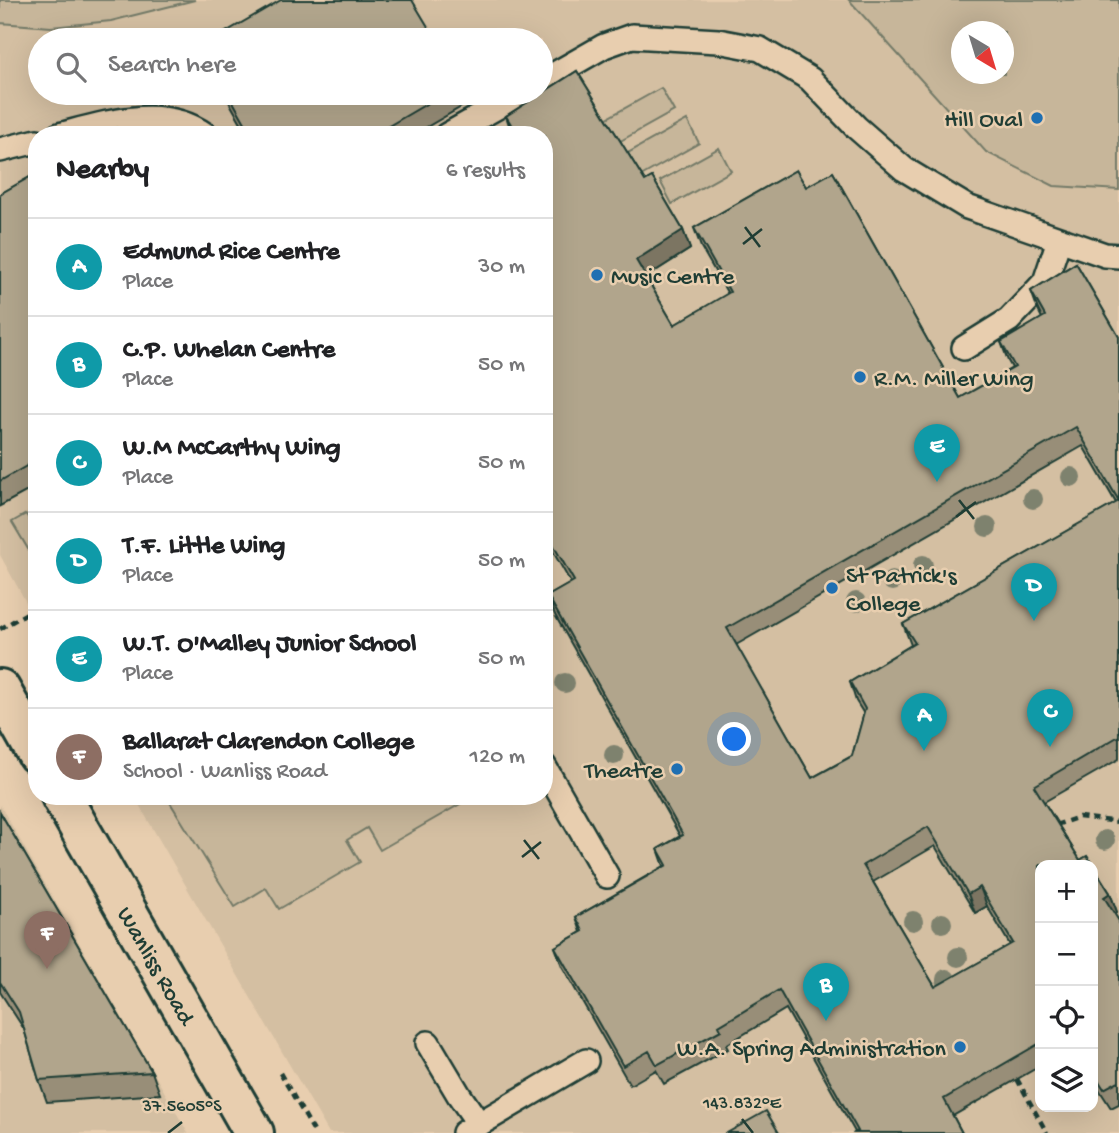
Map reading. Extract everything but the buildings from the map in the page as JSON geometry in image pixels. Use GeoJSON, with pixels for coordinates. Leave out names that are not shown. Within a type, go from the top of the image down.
{"type":"FeatureCollection","features":[{"type":"Feature","properties":{"kind":"street"},"geometry":{"type":"LineString","coordinates":[[0,689],[28,738]]}},
{"type":"Feature","properties":{"kind":"street","name":"Wanliss Road"},"geometry":{"type":"LineString","coordinates":[[66,805],[254,1133]]}},
{"type":"Feature","properties":{"kind":"lane"},"geometry":{"type":"LineString","coordinates":[[553,75],[604,46],[632,36],[718,41],[760,49],[810,79],[856,127],[904,169],[967,208],[1105,255],[1119,256]]}},
{"type":"Feature","properties":{"kind":"lane"},"geometry":{"type":"LineString","coordinates":[[463,126],[501,105]]}},
{"type":"Feature","properties":{"kind":"lane"},"geometry":{"type":"LineString","coordinates":[[102,126],[156,118],[177,120],[189,126]]}},
{"type":"Feature","properties":{"kind":"lane"},"geometry":{"type":"LineString","coordinates":[[0,150],[28,143]]}},
{"type":"Feature","properties":{"kind":"lane"},"geometry":{"type":"LineString","coordinates":[[964,348],[1009,320],[1045,282],[1059,240]]}},
{"type":"Feature","properties":{"kind":"lane"},"geometry":{"type":"LineString","coordinates":[[553,782],[607,876]]}},
{"type":"Feature","properties":{"kind":"lane"},"geometry":{"type":"LineString","coordinates":[[428,1043],[458,1095],[471,1129],[586,1061]]}},
{"type":"Feature","properties":{"kind":"path"},"geometry":{"type":"LineString","coordinates":[[0,629],[28,612]]}},
{"type":"Feature","properties":{"kind":"path"},"geometry":{"type":"LineString","coordinates":[[1056,825],[1079,817],[1119,822]]}},
{"type":"Feature","properties":{"kind":"path"},"geometry":{"type":"LineString","coordinates":[[280,1073],[315,1133]]}},
{"type":"Feature","properties":{"kind":"path"},"geometry":{"type":"LineString","coordinates":[[1017,1079],[1047,1133]]}},
{"type":"Feature","properties":{"kind":"shaded area","name":"St Patrick's College"},"geometry":{"type":"Polygon","coordinates":[[[0,0],[1119,0],[1119,1133],[329,1133],[139,805],[553,805],[553,126],[28,126],[28,606],[0,555],[0,0]]]}},
{"type":"Feature","properties":{"kind":"shaded area"},"geometry":{"type":"Polygon","coordinates":[[[0,0],[195,0],[111,21],[51,27],[0,23],[0,0]]]}},
{"type":"Feature","properties":{"kind":"shaded area","name":"Hill Oval"},"geometry":{"type":"Polygon","coordinates":[[[849,0],[1119,0],[1119,190],[1054,186],[986,152],[849,0]]]}},
{"type":"Feature","properties":{"kind":"shaded area"},"geometry":{"type":"Polygon","coordinates":[[[661,88],[674,111],[615,144],[602,121],[661,88]]]}},
{"type":"Feature","properties":{"kind":"shaded area"},"geometry":{"type":"Polygon","coordinates":[[[687,120],[699,143],[641,176],[628,153],[687,120]]]}},
{"type":"Feature","properties":{"kind":"shaded area"},"geometry":{"type":"Polygon","coordinates":[[[719,148],[731,171],[672,204],[660,181],[719,148]]]}},
{"type":"Feature","properties":{"kind":"shaded area"},"geometry":{"type":"Polygon","coordinates":[[[26,514],[28,549],[12,522],[26,514]]]}},
{"type":"Feature","properties":{"kind":"shaded area"},"geometry":{"type":"Polygon","coordinates":[[[0,805],[188,1133],[0,1133],[0,805]]]}},
{"type":"Feature","properties":{"kind":"shaded area"},"geometry":{"type":"Polygon","coordinates":[[[172,805],[459,805],[380,850],[367,828],[347,840],[360,862],[279,909],[266,888],[235,907],[172,805]]]}},
{"type":"Feature","properties":{"kind":"place","name":"Hill Oval"},"geometry":{"type":"Point","coordinates":[1037,118]}},
{"type":"Feature","properties":{"kind":"place","name":"Music Centre"},"geometry":{"type":"Point","coordinates":[597,275]}},
{"type":"Feature","properties":{"kind":"place","name":"R.M. Miller Wing"},"geometry":{"type":"Point","coordinates":[860,377]}},
{"type":"Feature","properties":{"kind":"place","name":"W.T. O'Malley Junior School"},"geometry":{"type":"Point","coordinates":[937,482]}},
{"type":"Feature","properties":{"kind":"place","name":"St Patrick's College"},"geometry":{"type":"Point","coordinates":[832,588]}},
{"type":"Feature","properties":{"kind":"place","name":"T.F. Little Wing"},"geometry":{"type":"Point","coordinates":[1034,621]}},
{"type":"Feature","properties":{"kind":"place","name":"W.M McCarthy Wing"},"geometry":{"type":"Point","coordinates":[1050,747]}},
{"type":"Feature","properties":{"kind":"place","name":"Edmund Rice Centre"},"geometry":{"type":"Point","coordinates":[924,751]}},
{"type":"Feature","properties":{"kind":"place","name":"Theatre"},"geometry":{"type":"Point","coordinates":[677,769]}},
{"type":"Feature","properties":{"kind":"place","name":"Ballarat Clarendon College"},"geometry":{"type":"Point","coordinates":[47,969]}},
{"type":"Feature","properties":{"kind":"place","name":"C.P. Whelan Centre"},"geometry":{"type":"Point","coordinates":[826,1021]}},
{"type":"Feature","properties":{"kind":"place","name":"W.A. Spring Administration"},"geometry":{"type":"Point","coordinates":[960,1047]}}]}
